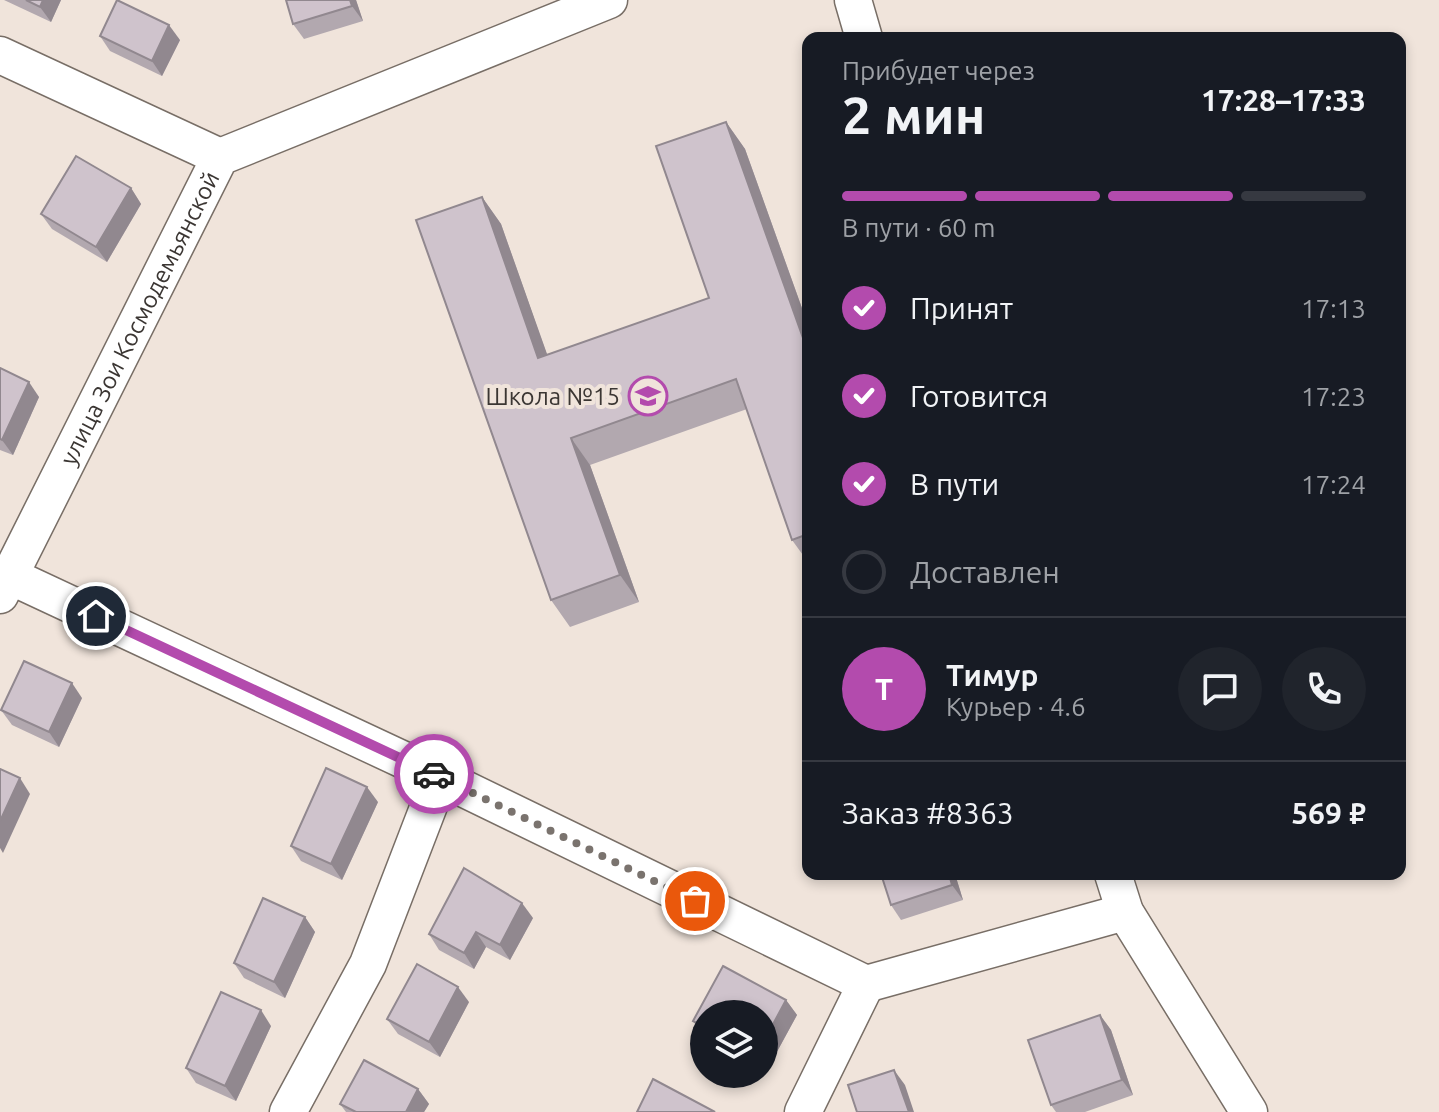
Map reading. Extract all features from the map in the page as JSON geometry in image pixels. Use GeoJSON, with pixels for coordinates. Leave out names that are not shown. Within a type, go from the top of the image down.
{"type":"FeatureCollection","features":[{"type":"Feature","properties":{"kind":"street","name":"улица Зои Космодемьянской"},"geometry":{"type":"LineString","coordinates":[[5,585],[220,157],[609,0]]}},
{"type":"Feature","properties":{"kind":"street"},"geometry":{"type":"LineString","coordinates":[[853,0],[862,32]]}},
{"type":"Feature","properties":{"kind":"street"},"geometry":{"type":"LineString","coordinates":[[0,55],[220,157]]}},
{"type":"Feature","properties":{"kind":"street"},"geometry":{"type":"LineString","coordinates":[[5,585],[440,777],[866,984],[1125,912]]}},
{"type":"Feature","properties":{"kind":"street"},"geometry":{"type":"LineString","coordinates":[[288,1112],[368,964],[440,777]]}},
{"type":"Feature","properties":{"kind":"street"},"geometry":{"type":"LineString","coordinates":[[1115,880],[1125,912],[1249,1112]]}},
{"type":"Feature","properties":{"kind":"street"},"geometry":{"type":"LineString","coordinates":[[803,1112],[866,984]]}},
{"type":"Feature","properties":{"kind":"building"},"geometry":{"type":"Polygon","coordinates":[[[26,0],[43,0],[40,7],[26,0]]]}},
{"type":"Feature","properties":{"kind":"building"},"geometry":{"type":"Polygon","coordinates":[[[117,0],[169,25],[152,61],[100,36],[117,0]]]}},
{"type":"Feature","properties":{"kind":"building"},"geometry":{"type":"Polygon","coordinates":[[[286,0],[350,0],[352,6],[293,24],[286,0]]]}},
{"type":"Feature","properties":{"kind":"building","name":"Школа №15"},"geometry":{"type":"Polygon","coordinates":[[[726,122],[802,335],[802,536],[792,540],[736,379],[571,438],[620,575],[551,600],[416,220],[482,197],[538,358],[709,298],[656,146],[726,122]]]}},
{"type":"Feature","properties":{"kind":"building"},"geometry":{"type":"Polygon","coordinates":[[[76,156],[131,188],[96,247],[41,214],[76,156]]]}},
{"type":"Feature","properties":{"kind":"building"},"geometry":{"type":"Polygon","coordinates":[[[0,368],[29,382],[2,440],[0,439],[0,368]]]}},
{"type":"Feature","properties":{"kind":"building"},"geometry":{"type":"Polygon","coordinates":[[[24,661],[72,683],[49,732],[1,710],[24,661]]]}},
{"type":"Feature","properties":{"kind":"building"},"geometry":{"type":"Polygon","coordinates":[[[326,768],[367,787],[331,864],[291,846],[326,768]]]}},
{"type":"Feature","properties":{"kind":"building"},"geometry":{"type":"Polygon","coordinates":[[[0,769],[20,778],[0,821],[0,769]]]}},
{"type":"Feature","properties":{"kind":"building"},"geometry":{"type":"Polygon","coordinates":[[[464,868],[522,903],[500,945],[476,932],[464,953],[429,934],[464,868]]]}},
{"type":"Feature","properties":{"kind":"building"},"geometry":{"type":"Polygon","coordinates":[[[883,880],[951,880],[952,885],[891,905],[883,880]]]}},
{"type":"Feature","properties":{"kind":"building"},"geometry":{"type":"Polygon","coordinates":[[[263,898],[305,917],[274,982],[234,963],[263,898]]]}},
{"type":"Feature","properties":{"kind":"building"},"geometry":{"type":"Polygon","coordinates":[[[417,964],[458,987],[429,1042],[387,1019],[417,964]]]}},
{"type":"Feature","properties":{"kind":"building"},"geometry":{"type":"Polygon","coordinates":[[[723,966],[786,1000],[778,1015],[778,1000],[704,1000],[723,966]]]}},
{"type":"Feature","properties":{"kind":"building"},"geometry":{"type":"Polygon","coordinates":[[[221,992],[261,1010],[225,1086],[186,1068],[221,992]]]}},
{"type":"Feature","properties":{"kind":"building"},"geometry":{"type":"Polygon","coordinates":[[[1100,1015],[1122,1080],[1051,1105],[1028,1040],[1100,1015]]]}},
{"type":"Feature","properties":{"kind":"building"},"geometry":{"type":"Polygon","coordinates":[[[364,1060],[418,1089],[406,1112],[356,1112],[340,1104],[364,1060]]]}},
{"type":"Feature","properties":{"kind":"building"},"geometry":{"type":"Polygon","coordinates":[[[894,1070],[909,1112],[857,1112],[848,1085],[894,1070]]]}},
{"type":"Feature","properties":{"kind":"building"},"geometry":{"type":"Polygon","coordinates":[[[653,1079],[715,1112],[637,1112],[653,1079]]]}},
{"type":"Feature","properties":{"kind":"way so far"},"geometry":{"type":"LineString","coordinates":[[434,774],[695,901]]}},
{"type":"Feature","properties":{"kind":"place","name":"Школа №15"},"geometry":{"type":"Point","coordinates":[648,396]}},
{"type":"Feature","properties":{"kind":"route"},"geometry":{"type":"LineString","coordinates":[[96,616],[434,774]]}}]}
